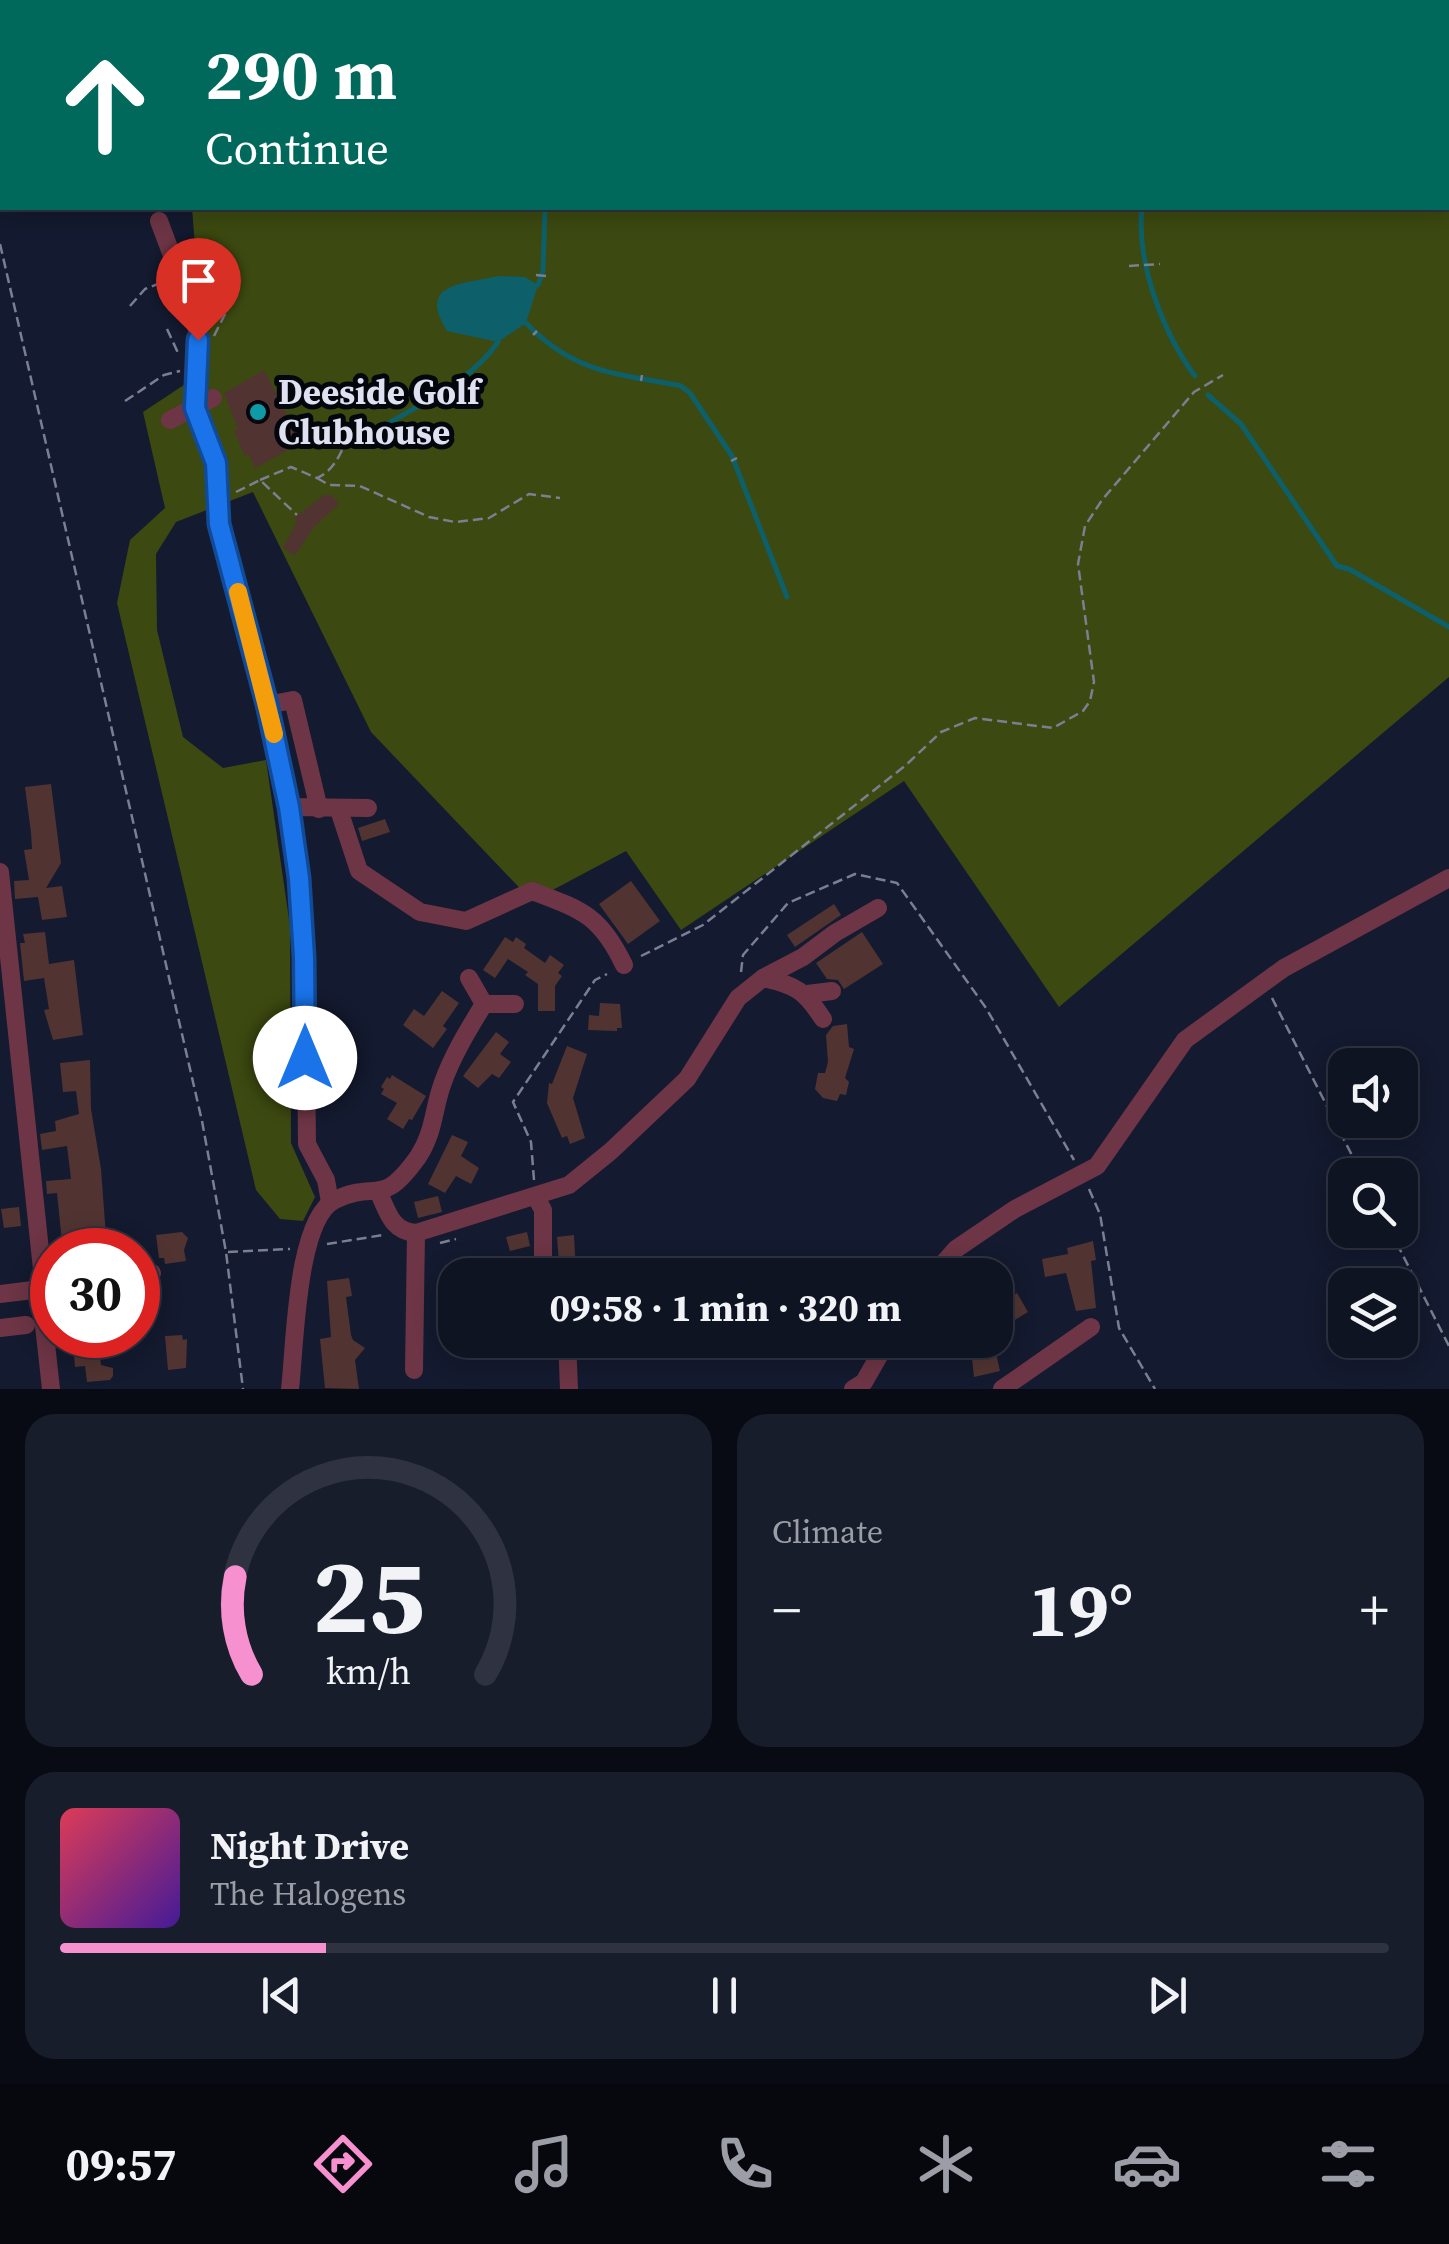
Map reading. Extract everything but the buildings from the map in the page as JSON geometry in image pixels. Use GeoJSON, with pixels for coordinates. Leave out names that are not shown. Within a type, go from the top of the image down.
{"type":"FeatureCollection","features":[{"type":"Feature","properties":{"kind":"street"},"geometry":{"type":"LineString","coordinates":[[159,221],[195,317],[195,408],[216,463],[218,512],[289,807],[304,957],[307,1144],[326,1180],[330,1202]]}},
{"type":"Feature","properties":{"kind":"street"},"geometry":{"type":"LineString","coordinates":[[170,420],[214,398]]}},
{"type":"Feature","properties":{"kind":"street"},"geometry":{"type":"LineString","coordinates":[[267,704],[293,700],[319,809]]}},
{"type":"Feature","properties":{"kind":"street"},"geometry":{"type":"LineString","coordinates":[[289,807],[368,808]]}},
{"type":"Feature","properties":{"kind":"street"},"geometry":{"type":"LineString","coordinates":[[339,810],[359,870],[420,912],[466,921],[532,891],[576,908],[609,934],[624,965]]}},
{"type":"Feature","properties":{"kind":"street"},"geometry":{"type":"LineString","coordinates":[[0,872],[39,1228]]}},
{"type":"Feature","properties":{"kind":"street"},"geometry":{"type":"LineString","coordinates":[[948,1258],[1014,1209],[1097,1166],[1185,1040],[1284,968],[1449,878]]}},
{"type":"Feature","properties":{"kind":"street"},"geometry":{"type":"LineString","coordinates":[[408,1232],[570,1184],[612,1151],[687,1079],[738,998],[763,978],[878,908]]}},
{"type":"Feature","properties":{"kind":"street"},"geometry":{"type":"LineString","coordinates":[[469,978],[484,1004]]}},
{"type":"Feature","properties":{"kind":"street"},"geometry":{"type":"LineString","coordinates":[[763,978],[807,994],[824,1019]]}},
{"type":"Feature","properties":{"kind":"street"},"geometry":{"type":"LineString","coordinates":[[807,994],[832,991]]}},
{"type":"Feature","properties":{"kind":"street"},"geometry":{"type":"LineString","coordinates":[[484,1004],[515,1004]]}},
{"type":"Feature","properties":{"kind":"street"},"geometry":{"type":"LineString","coordinates":[[290,1389],[306,1248],[316,1220],[330,1202],[350,1195],[379,1193],[393,1187],[405,1174],[427,1143],[449,1064],[484,1004]]}},
{"type":"Feature","properties":{"kind":"street"},"geometry":{"type":"LineString","coordinates":[[379,1193],[390,1218],[408,1232],[414,1370]]}},
{"type":"Feature","properties":{"kind":"street"},"geometry":{"type":"LineString","coordinates":[[536,1197],[543,1210],[544,1258]]}},
{"type":"Feature","properties":{"kind":"street"},"geometry":{"type":"LineString","coordinates":[[0,1294],[30,1290]]}},
{"type":"Feature","properties":{"kind":"street"},"geometry":{"type":"LineString","coordinates":[[0,1328],[26,1325]]}},
{"type":"Feature","properties":{"kind":"street"},"geometry":{"type":"LineString","coordinates":[[1002,1389],[1091,1327]]}},
{"type":"Feature","properties":{"kind":"street"},"geometry":{"type":"LineString","coordinates":[[49,1358],[51,1389]]}},
{"type":"Feature","properties":{"kind":"street"},"geometry":{"type":"LineString","coordinates":[[568,1358],[569,1389]]}},
{"type":"Feature","properties":{"kind":"street"},"geometry":{"type":"LineString","coordinates":[[854,1389],[864,1382],[878,1358]]}},
{"type":"Feature","properties":{"kind":"path"},"geometry":{"type":"LineString","coordinates":[[0,244],[173,989],[226,1252],[243,1389]]}},
{"type":"Feature","properties":{"kind":"path"},"geometry":{"type":"LineString","coordinates":[[1128,266],[1160,264]]}},
{"type":"Feature","properties":{"kind":"path"},"geometry":{"type":"LineString","coordinates":[[536,275],[546,276]]}},
{"type":"Feature","properties":{"kind":"path"},"geometry":{"type":"LineString","coordinates":[[130,306],[153,285],[173,281],[184,286]]}},
{"type":"Feature","properties":{"kind":"path"},"geometry":{"type":"LineString","coordinates":[[167,329],[180,358],[197,366]]}},
{"type":"Feature","properties":{"kind":"path"},"geometry":{"type":"LineString","coordinates":[[125,402],[164,374],[197,366]]}},
{"type":"Feature","properties":{"kind":"path"},"geometry":{"type":"LineString","coordinates":[[641,381],[642,375]]}},
{"type":"Feature","properties":{"kind":"path"},"geometry":{"type":"LineString","coordinates":[[536,1197],[531,1142],[513,1102],[595,980],[703,925],[906,765],[928,741],[958,722],[988,718],[1052,728],[1082,711],[1090,701],[1094,682],[1078,564],[1085,526],[1102,500],[1194,392],[1223,376]]}},
{"type":"Feature","properties":{"kind":"path"},"geometry":{"type":"LineString","coordinates":[[317,478],[328,472],[354,417]]}},
{"type":"Feature","properties":{"kind":"path"},"geometry":{"type":"LineString","coordinates":[[731,461],[736,458]]}},
{"type":"Feature","properties":{"kind":"path"},"geometry":{"type":"LineString","coordinates":[[218,512],[228,509],[240,488],[295,466],[328,485],[360,486],[428,517],[456,522],[489,518],[529,494],[560,498]]}},
{"type":"Feature","properties":{"kind":"path"},"geometry":{"type":"LineString","coordinates":[[260,480],[297,515]]}},
{"type":"Feature","properties":{"kind":"path"},"geometry":{"type":"LineString","coordinates":[[738,998],[743,955],[788,902],[855,874],[897,882],[986,1008],[1082,1174],[1100,1214],[1120,1328],[1155,1389]]}},
{"type":"Feature","properties":{"kind":"path"},"geometry":{"type":"LineString","coordinates":[[1259,986],[1273,1000],[1353,1158]]}},
{"type":"Feature","properties":{"kind":"path"},"geometry":{"type":"LineString","coordinates":[[226,1252],[306,1248],[408,1232]]}},
{"type":"Feature","properties":{"kind":"path"},"geometry":{"type":"LineString","coordinates":[[1399,1248],[1449,1346]]}},
{"type":"Feature","properties":{"kind":"shaded area"},"geometry":{"type":"Polygon","coordinates":[[[192,210],[1449,210],[1449,677],[1059,1007],[904,781],[681,930],[626,851],[532,901],[371,732],[253,492],[176,522],[156,554],[157,630],[183,737],[223,768],[266,760],[290,926],[291,1143],[315,1197],[303,1221],[280,1219],[256,1190],[117,603],[130,540],[165,508],[143,412],[205,371],[192,210]]]}},
{"type":"Feature","properties":{"kind":"shaded area"},"geometry":{"type":"Polygon","coordinates":[[[499,276],[525,277],[538,285],[526,323],[498,342],[447,331],[437,303],[441,294],[459,284],[499,276]]]}},
{"type":"Feature","properties":{"kind":"waterway"},"geometry":{"type":"LineString","coordinates":[[538,285],[543,271],[545,210]]}},
{"type":"Feature","properties":{"kind":"waterway"},"geometry":{"type":"LineString","coordinates":[[1142,210],[1143,251],[1154,296],[1172,339],[1195,376]]}},
{"type":"Feature","properties":{"kind":"waterway"},"geometry":{"type":"LineString","coordinates":[[526,323],[544,340],[579,362],[616,374],[681,386],[690,393],[732,456],[787,597]]}},
{"type":"Feature","properties":{"kind":"waterway"},"geometry":{"type":"LineString","coordinates":[[384,426],[461,379],[498,342]]}},
{"type":"Feature","properties":{"kind":"waterway"},"geometry":{"type":"LineString","coordinates":[[1208,395],[1241,424],[1337,566],[1349,569],[1449,627]]}},
{"type":"Feature","properties":{"kind":"slow traffic"},"geometry":{"type":"LineString","coordinates":[[238,592],[274,734]]}},
{"type":"Feature","properties":{"kind":"place","name":"Deeside Golf Clubhouse"},"geometry":{"type":"Point","coordinates":[258,412]}},
{"type":"Feature","properties":{"kind":"route"},"geometry":{"type":"LineString","coordinates":[[198,340],[195,408],[216,463],[219,524],[274,732],[289,807],[299,878],[305,1058]]}}]}
